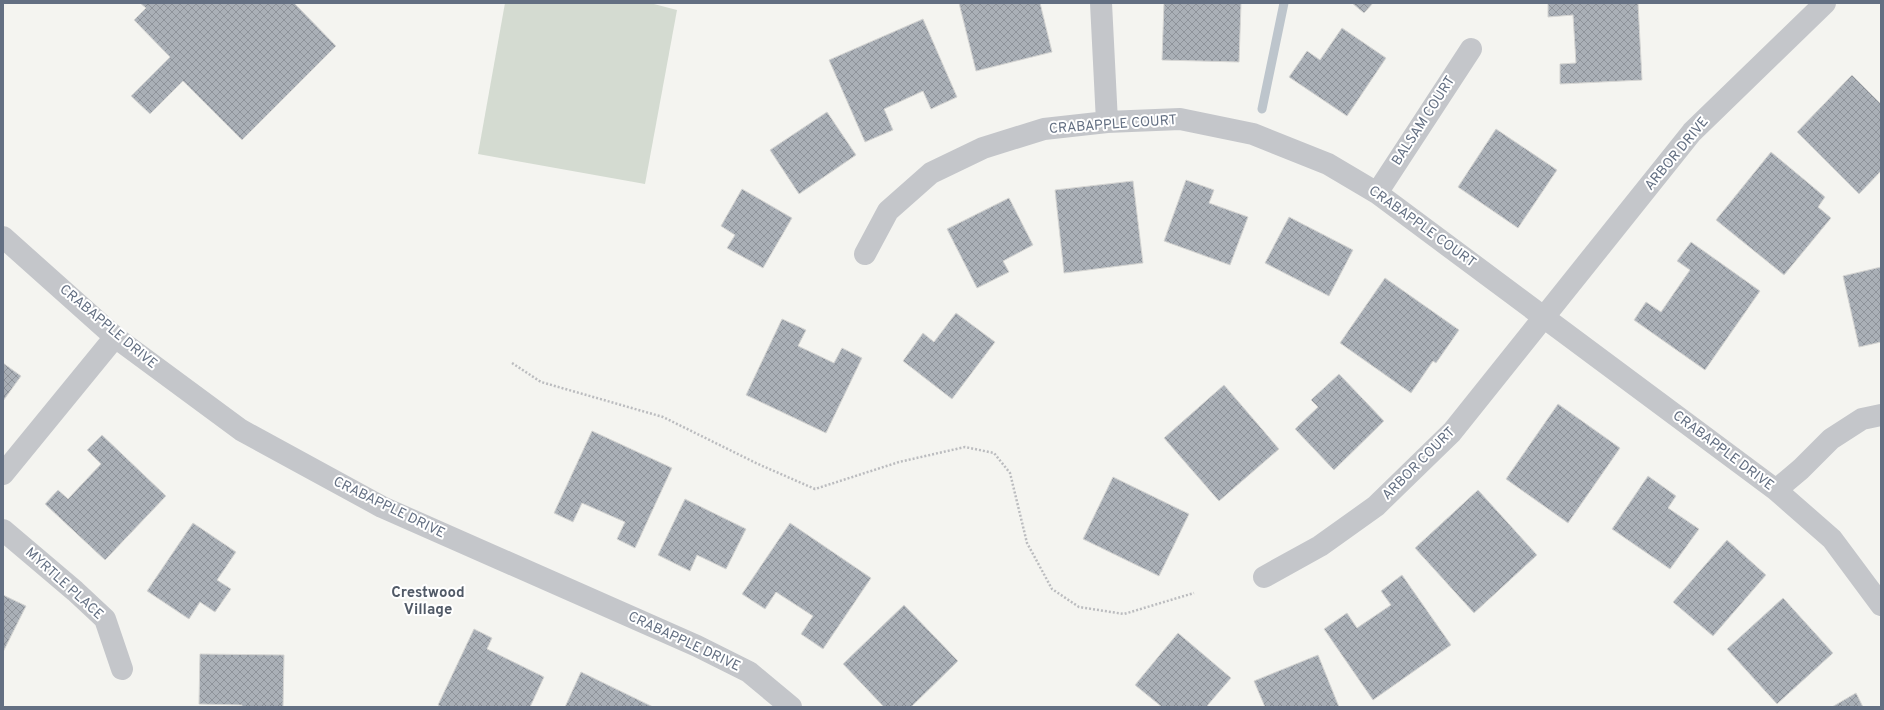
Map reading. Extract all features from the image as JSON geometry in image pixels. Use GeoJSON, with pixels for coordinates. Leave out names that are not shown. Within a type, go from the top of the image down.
{"type":"FeatureCollection","features":[{"type":"Feature","properties":{"kind":"street"},"geometry":{"type":"LineString","coordinates":[[1101,3],[1108,122]]}},
{"type":"Feature","properties":{"kind":"street","name":"ARBOR DRIVE"},"geometry":{"type":"LineString","coordinates":[[1544,318],[1692,132],[1825,3]]}},
{"type":"Feature","properties":{"kind":"street","name":"BALSAM COURT"},"geometry":{"type":"LineString","coordinates":[[1377,193],[1471,49]]}},
{"type":"Feature","properties":{"kind":"street","name":"CRABAPPLE COURT"},"geometry":{"type":"LineString","coordinates":[[865,254],[888,211],[931,173],[983,148],[1044,129],[1108,122],[1180,119],[1253,134],[1328,164],[1377,193],[1544,318]]}},
{"type":"Feature","properties":{"kind":"street","name":"CRABAPPLE DRIVE"},"geometry":{"type":"LineString","coordinates":[[3,237],[115,337],[241,430],[382,507],[697,646],[750,672],[791,707]]}},
{"type":"Feature","properties":{"kind":"street","name":"CRABAPPLE DRIVE"},"geometry":{"type":"LineString","coordinates":[[1544,318],[1776,490],[1832,539],[1881,605]]}},
{"type":"Feature","properties":{"kind":"street","name":"ARBOR COURT"},"geometry":{"type":"LineString","coordinates":[[1264,577],[1320,546],[1376,506],[1452,432],[1544,318]]}},
{"type":"Feature","properties":{"kind":"street"},"geometry":{"type":"LineString","coordinates":[[3,474],[115,337]]}},
{"type":"Feature","properties":{"kind":"street"},"geometry":{"type":"LineString","coordinates":[[1776,490],[1801,469],[1831,439],[1862,420],[1881,415]]}},
{"type":"Feature","properties":{"kind":"street","name":"MYRTLE PLACE"},"geometry":{"type":"LineString","coordinates":[[3,530],[75,591],[105,619],[122,669]]}},
{"type":"Feature","properties":{"kind":"path"},"geometry":{"type":"LineString","coordinates":[[512,363],[541,382],[663,417],[758,464],[815,489],[899,462],[965,448],[994,453],[1010,473],[1027,543],[1052,589],[1078,608],[1124,614],[1194,593]]}},
{"type":"Feature","properties":{"kind":"shaded area"},"geometry":{"type":"Polygon","coordinates":[[[505,3],[650,3],[677,10],[645,184],[478,154],[505,3]]]}},
{"type":"Feature","properties":{"kind":"building"},"geometry":{"type":"Polygon","coordinates":[[[140,3],[294,3],[336,46],[242,140],[183,81],[150,114],[131,96],[170,57],[134,20],[146,8],[140,3]]]}},
{"type":"Feature","properties":{"kind":"building"},"geometry":{"type":"Polygon","coordinates":[[[959,3],[1040,3],[1052,52],[976,71],[959,3]]]}},
{"type":"Feature","properties":{"kind":"building"},"geometry":{"type":"Polygon","coordinates":[[[1164,3],[1241,3],[1239,62],[1162,60],[1164,3]]]}},
{"type":"Feature","properties":{"kind":"building"},"geometry":{"type":"Polygon","coordinates":[[[1352,3],[1373,3],[1364,13],[1352,3]]]}},
{"type":"Feature","properties":{"kind":"building"},"geometry":{"type":"Polygon","coordinates":[[[1548,3],[1638,3],[1642,80],[1560,84],[1560,64],[1576,63],[1573,15],[1548,17],[1548,3]]]}},
{"type":"Feature","properties":{"kind":"building"},"geometry":{"type":"Polygon","coordinates":[[[923,19],[957,97],[931,109],[923,91],[884,109],[893,130],[865,142],[829,60],[923,19]]]}},
{"type":"Feature","properties":{"kind":"building"},"geometry":{"type":"Polygon","coordinates":[[[1342,28],[1386,58],[1347,116],[1289,77],[1307,51],[1320,60],[1342,28]]]}},
{"type":"Feature","properties":{"kind":"building"},"geometry":{"type":"Polygon","coordinates":[[[1852,75],[1881,104],[1881,171],[1859,194],[1797,132],[1852,75]]]}},
{"type":"Feature","properties":{"kind":"building"},"geometry":{"type":"Polygon","coordinates":[[[827,112],[856,155],[799,194],[770,150],[827,112]]]}},
{"type":"Feature","properties":{"kind":"building"},"geometry":{"type":"Polygon","coordinates":[[[1496,129],[1557,170],[1518,228],[1458,187],[1496,129]]]}},
{"type":"Feature","properties":{"kind":"building"},"geometry":{"type":"Polygon","coordinates":[[[1771,152],[1825,197],[1818,207],[1831,218],[1784,275],[1716,220],[1771,152]]]}},
{"type":"Feature","properties":{"kind":"building"},"geometry":{"type":"Polygon","coordinates":[[[1186,180],[1214,190],[1209,203],[1248,217],[1230,265],[1164,241],[1186,180]]]}},
{"type":"Feature","properties":{"kind":"building"},"geometry":{"type":"Polygon","coordinates":[[[1133,181],[1143,263],[1064,273],[1055,190],[1133,181]]]}},
{"type":"Feature","properties":{"kind":"building"},"geometry":{"type":"Polygon","coordinates":[[[742,189],[792,218],[763,268],[727,248],[735,235],[721,226],[742,189]]]}},
{"type":"Feature","properties":{"kind":"building"},"geometry":{"type":"Polygon","coordinates":[[[1009,198],[1033,245],[1003,261],[1009,272],[977,288],[947,229],[1009,198]]]}},
{"type":"Feature","properties":{"kind":"building"},"geometry":{"type":"Polygon","coordinates":[[[1289,217],[1353,250],[1329,296],[1265,263],[1289,217]]]}},
{"type":"Feature","properties":{"kind":"building"},"geometry":{"type":"Polygon","coordinates":[[[1691,242],[1760,291],[1705,370],[1634,320],[1646,302],[1661,312],[1690,270],[1677,261],[1691,242]]]}},
{"type":"Feature","properties":{"kind":"building"},"geometry":{"type":"Polygon","coordinates":[[[1881,267],[1881,342],[1859,347],[1843,276],[1881,267]]]}},
{"type":"Feature","properties":{"kind":"building"},"geometry":{"type":"Polygon","coordinates":[[[1385,278],[1459,330],[1436,363],[1433,361],[1411,393],[1340,343],[1385,278]]]}},
{"type":"Feature","properties":{"kind":"building"},"geometry":{"type":"Polygon","coordinates":[[[956,313],[995,342],[952,399],[903,361],[923,333],[934,342],[956,313]]]}},
{"type":"Feature","properties":{"kind":"building"},"geometry":{"type":"Polygon","coordinates":[[[782,319],[806,330],[798,346],[834,363],[842,348],[862,358],[826,433],[746,395],[782,319]]]}},
{"type":"Feature","properties":{"kind":"building"},"geometry":{"type":"Polygon","coordinates":[[[3,363],[21,376],[3,401],[3,363]]]}},
{"type":"Feature","properties":{"kind":"building"},"geometry":{"type":"Polygon","coordinates":[[[1339,374],[1384,421],[1334,470],[1295,429],[1318,407],[1311,400],[1339,374]]]}},
{"type":"Feature","properties":{"kind":"building"},"geometry":{"type":"Polygon","coordinates":[[[1224,385],[1279,449],[1219,501],[1164,438],[1224,385]]]}},
{"type":"Feature","properties":{"kind":"building"},"geometry":{"type":"Polygon","coordinates":[[[1558,404],[1620,448],[1568,523],[1506,479],[1558,404]]]}},
{"type":"Feature","properties":{"kind":"building"},"geometry":{"type":"Polygon","coordinates":[[[592,431],[672,468],[635,548],[617,539],[625,522],[582,503],[573,522],[554,513],[592,431]]]}},
{"type":"Feature","properties":{"kind":"building"},"geometry":{"type":"Polygon","coordinates":[[[102,435],[166,496],[105,560],[45,504],[58,490],[68,499],[101,464],[87,450],[102,435]]]}},
{"type":"Feature","properties":{"kind":"building"},"geometry":{"type":"Polygon","coordinates":[[[1648,476],[1676,496],[1668,508],[1699,529],[1670,569],[1612,529],[1648,476]]]}},
{"type":"Feature","properties":{"kind":"building"},"geometry":{"type":"Polygon","coordinates":[[[1113,477],[1189,514],[1159,576],[1083,539],[1113,477]]]}},
{"type":"Feature","properties":{"kind":"building"},"geometry":{"type":"Polygon","coordinates":[[[1478,490],[1537,555],[1474,613],[1415,548],[1478,490]]]}},
{"type":"Feature","properties":{"kind":"building"},"geometry":{"type":"Polygon","coordinates":[[[685,499],[746,529],[726,569],[697,555],[690,571],[658,555],[685,499]]]}},
{"type":"Feature","properties":{"kind":"building"},"geometry":{"type":"Polygon","coordinates":[[[193,523],[236,552],[217,580],[231,589],[215,612],[200,602],[189,619],[147,591],[193,523]]]}},
{"type":"Feature","properties":{"kind":"building"},"geometry":{"type":"Polygon","coordinates":[[[790,523],[871,578],[823,649],[801,634],[813,616],[776,592],[765,609],[742,594],[790,523]]]}},
{"type":"Feature","properties":{"kind":"building"},"geometry":{"type":"Polygon","coordinates":[[[1727,540],[1766,575],[1713,636],[1673,602],[1727,540]]]}},
{"type":"Feature","properties":{"kind":"building"},"geometry":{"type":"Polygon","coordinates":[[[1402,575],[1451,645],[1373,700],[1324,629],[1347,613],[1357,628],[1391,605],[1381,591],[1402,575]]]}},
{"type":"Feature","properties":{"kind":"building"},"geometry":{"type":"Polygon","coordinates":[[[3,595],[26,606],[3,652],[3,595]]]}},
{"type":"Feature","properties":{"kind":"building"},"geometry":{"type":"Polygon","coordinates":[[[1783,598],[1833,653],[1777,704],[1727,649],[1783,598]]]}},
{"type":"Feature","properties":{"kind":"building"},"geometry":{"type":"Polygon","coordinates":[[[904,605],[958,661],[911,707],[884,707],[843,664],[904,605]]]}},
{"type":"Feature","properties":{"kind":"building"},"geometry":{"type":"Polygon","coordinates":[[[474,629],[492,638],[487,649],[544,677],[530,707],[441,707],[438,705],[474,629]]]}},
{"type":"Feature","properties":{"kind":"building"},"geometry":{"type":"Polygon","coordinates":[[[1178,633],[1231,678],[1206,707],[1162,707],[1135,685],[1178,633]]]}},
{"type":"Feature","properties":{"kind":"building"},"geometry":{"type":"Polygon","coordinates":[[[200,654],[284,655],[283,707],[242,707],[242,705],[199,704],[200,654]]]}},
{"type":"Feature","properties":{"kind":"building"},"geometry":{"type":"Polygon","coordinates":[[[1318,655],[1339,707],[1265,707],[1254,681],[1318,655]]]}},
{"type":"Feature","properties":{"kind":"building"},"geometry":{"type":"Polygon","coordinates":[[[581,672],[653,707],[565,707],[581,672]]]}},
{"type":"Feature","properties":{"kind":"building"},"geometry":{"type":"Polygon","coordinates":[[[1856,693],[1863,707],[1832,707],[1856,693]]]}},
{"type":"Feature","properties":{"kind":"waterway"},"geometry":{"type":"LineString","coordinates":[[1262,109],[1284,3]]}},
{"type":"Feature","properties":{"kind":"district","name":"Crestwood Village"},"geometry":{"type":"Point","coordinates":[428,602]}}]}
